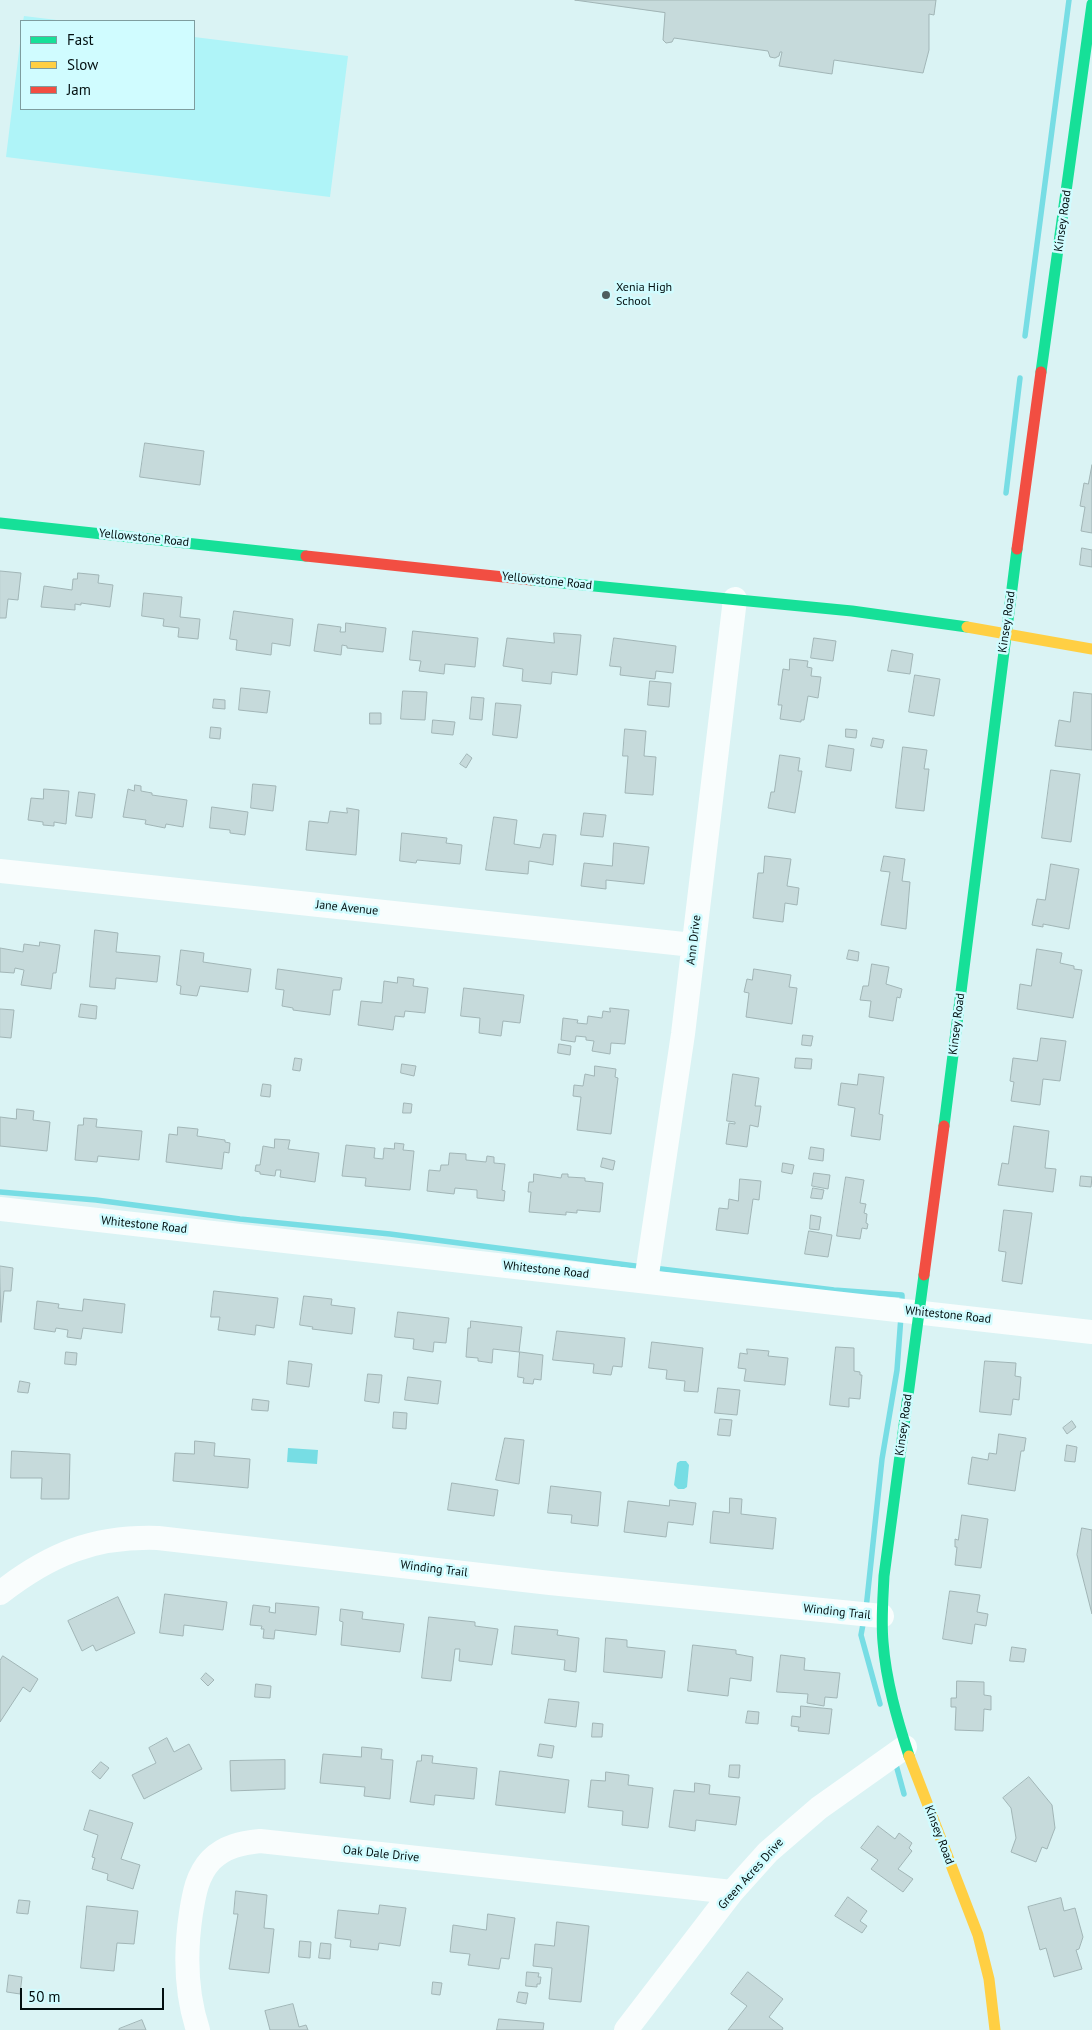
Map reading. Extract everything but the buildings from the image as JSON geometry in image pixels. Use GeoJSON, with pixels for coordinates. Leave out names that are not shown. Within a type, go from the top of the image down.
{"type":"FeatureCollection","features":[{"type":"Feature","properties":{"kind":"street","name":"Kinsey Road"},"geometry":{"type":"LineString","coordinates":[[995,2030],[989,1979],[978,1935],[905,1747],[894,1708],[886,1669],[882,1616],[884,1576],[920,1312],[1006,633],[1092,4]]}},
{"type":"Feature","properties":{"kind":"street","name":"Yellowstone Road"},"geometry":{"type":"LineString","coordinates":[[0,524],[474,574],[852,611],[1006,633],[1092,649]]}},
{"type":"Feature","properties":{"kind":"street","name":"Ann Drive"},"geometry":{"type":"LineString","coordinates":[[646,1280],[667,1147],[694,946],[735,599]]}},
{"type":"Feature","properties":{"kind":"street","name":"Jane Avenue"},"geometry":{"type":"LineString","coordinates":[[0,871],[694,946]]}},
{"type":"Feature","properties":{"kind":"street","name":"Whitestone Road"},"geometry":{"type":"LineString","coordinates":[[0,1209],[646,1280],[1092,1332]]}},
{"type":"Feature","properties":{"kind":"street","name":"Winding Trail"},"geometry":{"type":"LineString","coordinates":[[0,1593],[33,1570],[68,1551],[91,1543],[134,1537],[882,1616]]}},
{"type":"Feature","properties":{"kind":"street","name":"Green Acres Drive"},"geometry":{"type":"LineString","coordinates":[[626,2030],[732,1892],[768,1852],[796,1826],[905,1747]]}},
{"type":"Feature","properties":{"kind":"street","name":"Oak Dale Drive"},"geometry":{"type":"LineString","coordinates":[[198,2030],[189,1996],[186,1968],[187,1939],[194,1895],[201,1874],[211,1860],[226,1849],[242,1842],[260,1841],[732,1892]]}},
{"type":"Feature","properties":{"kind":"shaded area"},"geometry":{"type":"Polygon","coordinates":[[[24,16],[57,20],[23,20],[24,16]]]}},
{"type":"Feature","properties":{"kind":"shaded area"},"geometry":{"type":"Polygon","coordinates":[[[195,37],[348,56],[330,197],[6,157],[20,43],[20,110],[195,110],[195,37]]]}},
{"type":"Feature","properties":{"kind":"shaded area"},"geometry":{"type":"Polygon","coordinates":[[[288,1448],[318,1450],[317,1464],[287,1462],[288,1448]]]}},
{"type":"Feature","properties":{"kind":"shaded area"},"geometry":{"type":"Polygon","coordinates":[[[686,1461],[689,1465],[687,1487],[684,1489],[678,1489],[674,1485],[677,1463],[686,1461]]]}},
{"type":"Feature","properties":{"kind":"waterway"},"geometry":{"type":"LineString","coordinates":[[1025,336],[1069,0]]}},
{"type":"Feature","properties":{"kind":"waterway"},"geometry":{"type":"LineString","coordinates":[[1006,493],[1020,378]]}},
{"type":"Feature","properties":{"kind":"waterway"},"geometry":{"type":"LineString","coordinates":[[0,1192],[96,1200],[240,1219],[390,1234],[643,1267]]}},
{"type":"Feature","properties":{"kind":"waterway"},"geometry":{"type":"LineString","coordinates":[[653,1268],[834,1290],[902,1295],[902,1304]]}},
{"type":"Feature","properties":{"kind":"waterway"},"geometry":{"type":"LineString","coordinates":[[866,1609],[882,1459],[897,1370],[901,1316]]}},
{"type":"Feature","properties":{"kind":"waterway"},"geometry":{"type":"LineString","coordinates":[[864,1619],[861,1635],[880,1704]]}},
{"type":"Feature","properties":{"kind":"waterway"},"geometry":{"type":"LineString","coordinates":[[895,1761],[904,1794]]}},
{"type":"Feature","properties":{"kind":"traffic: fast"},"geometry":{"type":"LineString","coordinates":[[1041,372],[1092,4]]}},
{"type":"Feature","properties":{"kind":"traffic: fast"},"geometry":{"type":"LineString","coordinates":[[0,523],[306,556]]}},
{"type":"Feature","properties":{"kind":"traffic: fast"},"geometry":{"type":"LineString","coordinates":[[944,1126],[1017,549]]}},
{"type":"Feature","properties":{"kind":"traffic: fast"},"geometry":{"type":"LineString","coordinates":[[532,580],[852,611],[967,627]]}},
{"type":"Feature","properties":{"kind":"traffic: fast"},"geometry":{"type":"LineString","coordinates":[[909,1756],[889,1685],[884,1657],[882,1609],[884,1576],[924,1275]]}},
{"type":"Feature","properties":{"kind":"traffic: slow"},"geometry":{"type":"LineString","coordinates":[[967,627],[1092,649]]}},
{"type":"Feature","properties":{"kind":"traffic: slow"},"geometry":{"type":"LineString","coordinates":[[909,1756],[978,1935],[989,1979],[995,2030]]}},
{"type":"Feature","properties":{"kind":"traffic: jam"},"geometry":{"type":"LineString","coordinates":[[1017,549],[1041,372]]}},
{"type":"Feature","properties":{"kind":"traffic: jam"},"geometry":{"type":"LineString","coordinates":[[306,556],[532,580]]}},
{"type":"Feature","properties":{"kind":"traffic: jam"},"geometry":{"type":"LineString","coordinates":[[924,1275],[944,1126]]}},
{"type":"Feature","properties":{"kind":"place","name":"Xenia High School"},"geometry":{"type":"Point","coordinates":[606,295]}}]}
